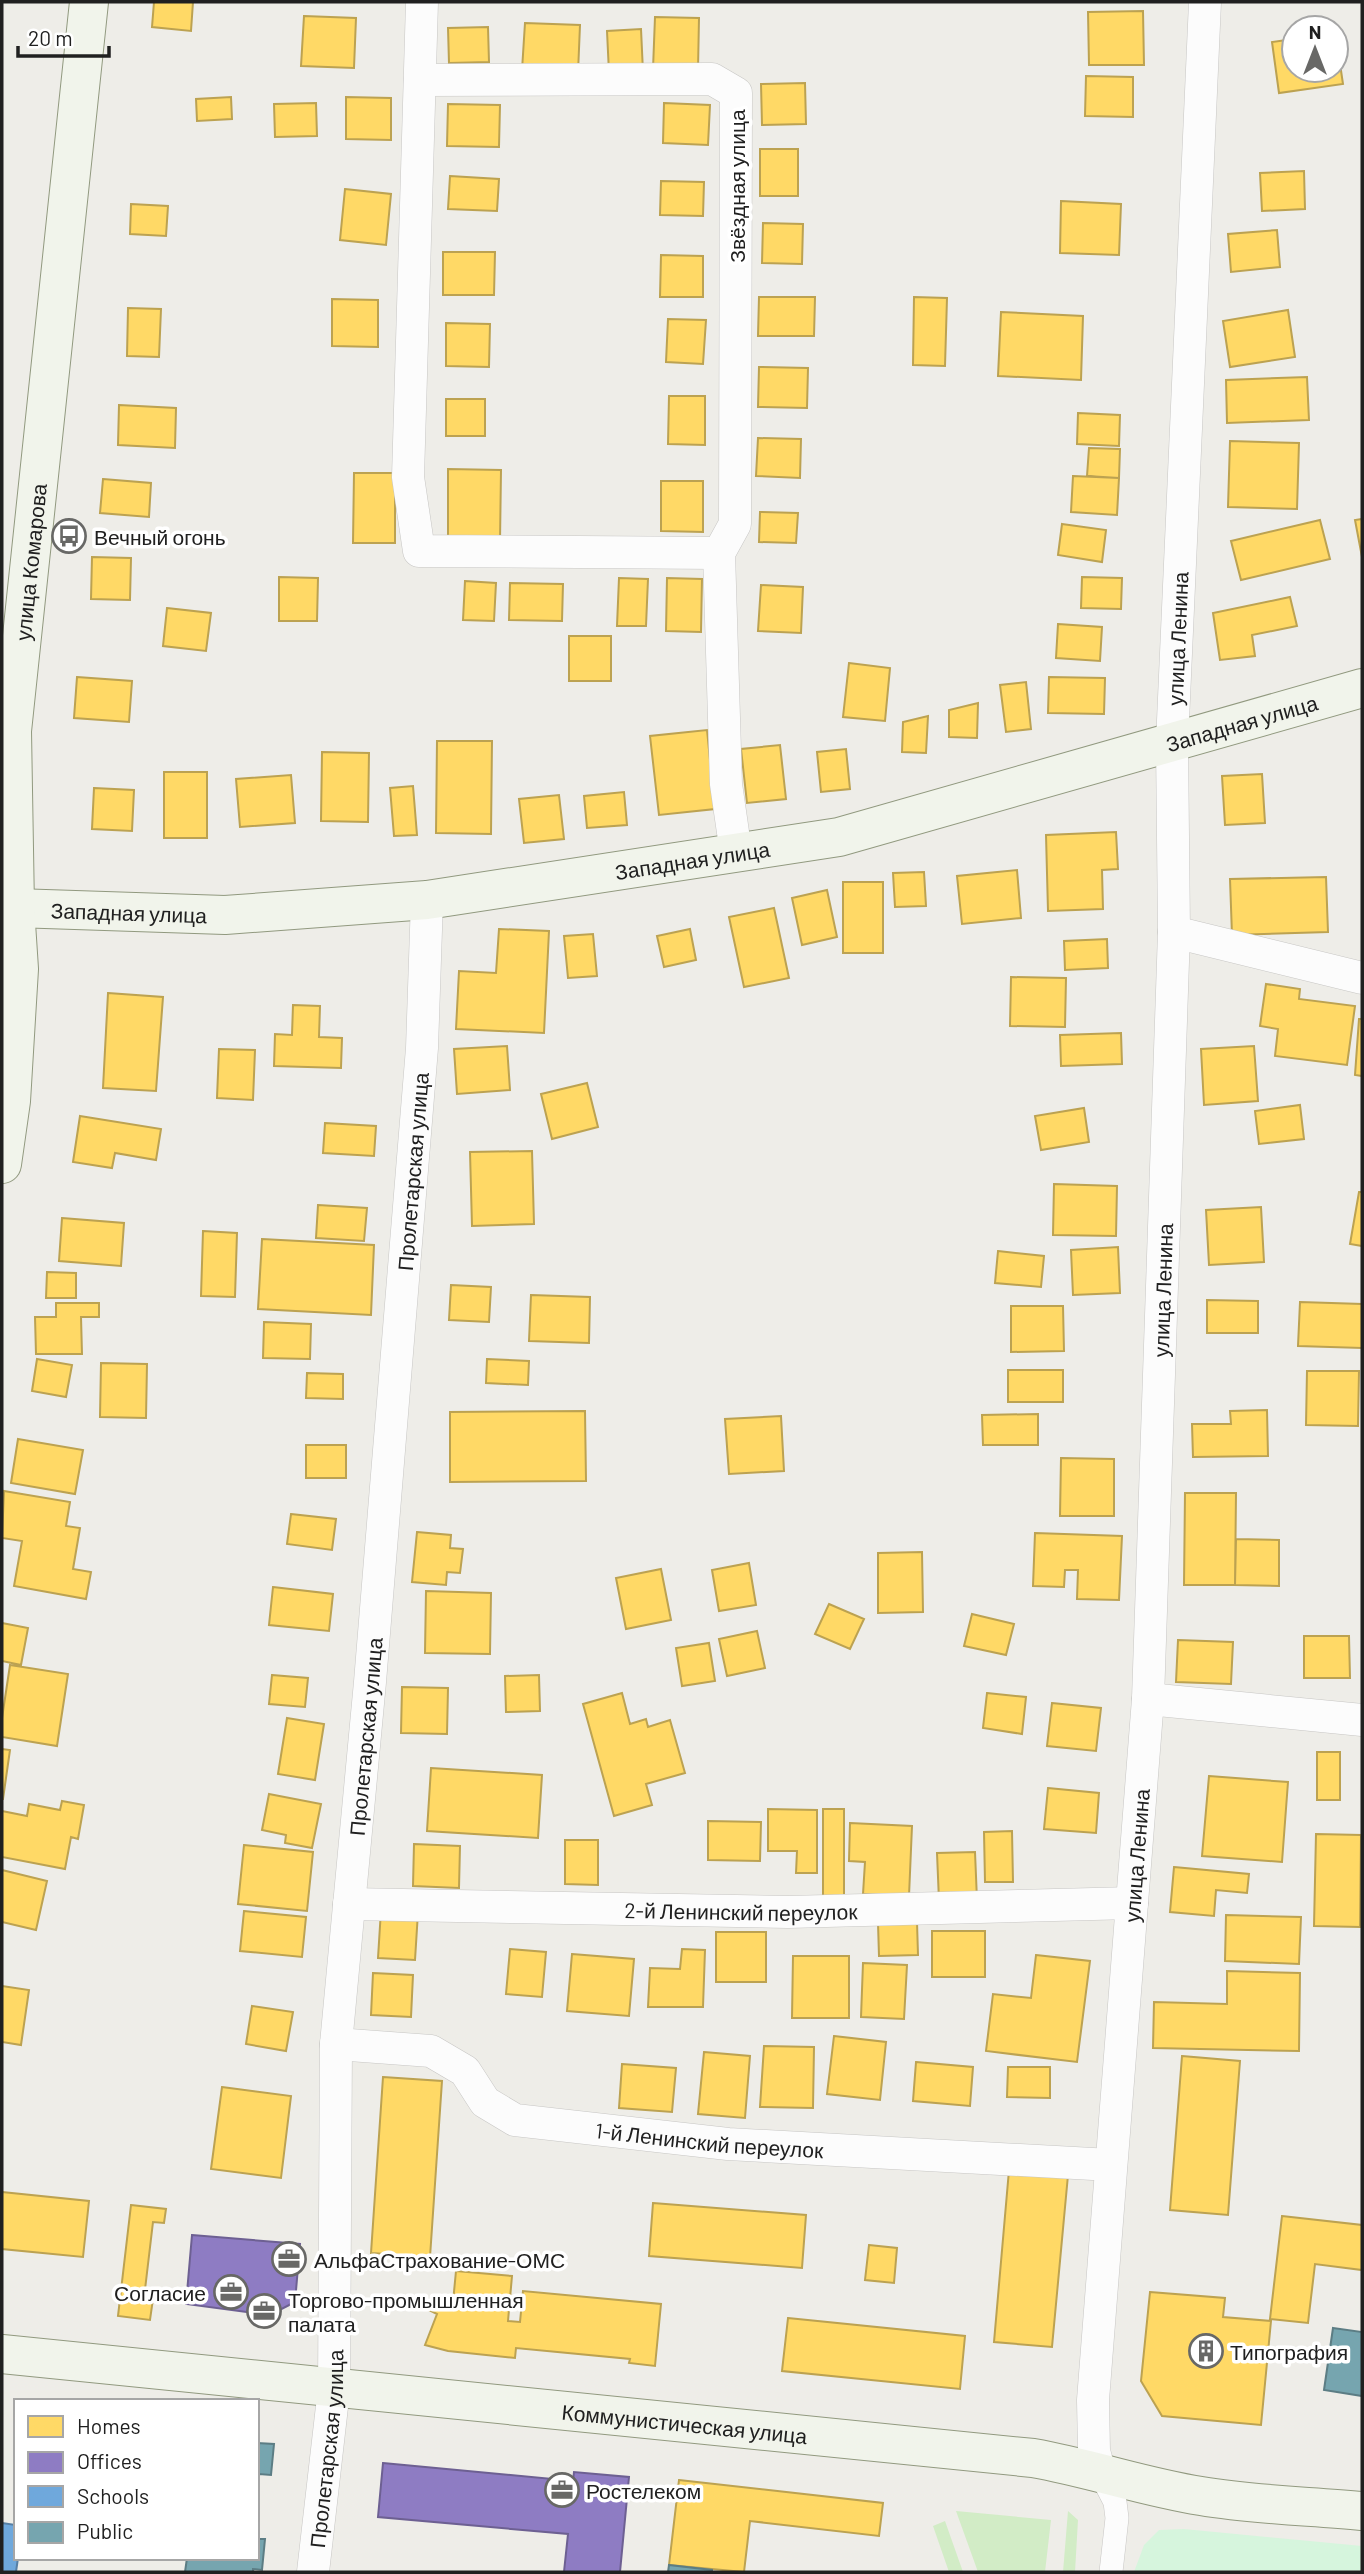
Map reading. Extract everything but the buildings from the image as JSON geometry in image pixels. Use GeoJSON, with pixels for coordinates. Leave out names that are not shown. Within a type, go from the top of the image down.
{"type":"FeatureCollection","features":[{"type":"Feature","properties":{"kind":"main road","name":"улица Комарова"},"geometry":{"type":"LineString","coordinates":[[2,1164],[11,1101],[19,969],[8,908],[12,731],[89,2]]}},
{"type":"Feature","properties":{"kind":"main road","name":"Западная улица"},"geometry":{"type":"LineString","coordinates":[[8,908],[225,915],[427,900],[839,837],[1362,688]]}},
{"type":"Feature","properties":{"kind":"main road","name":"Коммунистическая улица"},"geometry":{"type":"LineString","coordinates":[[2,2354],[1034,2458],[1070,2464],[1157,2488],[1203,2497],[1362,2511]]}},
{"type":"Feature","properties":{"kind":"street"},"geometry":{"type":"LineString","coordinates":[[422,2],[408,477],[419,551],[719,553]]}},
{"type":"Feature","properties":{"kind":"street","name":"улица Ленина"},"geometry":{"type":"LineString","coordinates":[[1111,2572],[1117,2518],[1115,2502],[1100,2473],[1094,2451],[1093,2400],[1147,1699],[1174,932],[1172,743],[1205,2]]}},
{"type":"Feature","properties":{"kind":"street","name":"Звёздная улица"},"geometry":{"type":"LineString","coordinates":[[420,80],[712,79],[736,93],[735,524],[719,553],[726,784],[736,853]]}},
{"type":"Feature","properties":{"kind":"street","name":"Пролетарская улица"},"geometry":{"type":"LineString","coordinates":[[313,2572],[334,2389],[336,2044],[422,1048],[427,900]]}},
{"type":"Feature","properties":{"kind":"street"},"geometry":{"type":"LineString","coordinates":[[1174,932],[1362,978]]}},
{"type":"Feature","properties":{"kind":"street"},"geometry":{"type":"LineString","coordinates":[[1147,1699],[1362,1720]]}},
{"type":"Feature","properties":{"kind":"street","name":"2-й Ленинский переулок"},"geometry":{"type":"LineString","coordinates":[[349,1904],[788,1912],[1132,1903]]}},
{"type":"Feature","properties":{"kind":"street","name":"1-й Ленинский переулок"},"geometry":{"type":"LineString","coordinates":[[336,2044],[431,2051],[465,2071],[485,2102],[515,2120],[728,2144],[1111,2165]]}},
{"type":"Feature","properties":{"kind":"green space"},"geometry":{"type":"Polygon","coordinates":[[[956,2511],[1051,2520],[1045,2572],[978,2572],[956,2511]]]}},
{"type":"Feature","properties":{"kind":"green space"},"geometry":{"type":"Polygon","coordinates":[[[1068,2511],[1078,2520],[1075,2572],[1063,2572],[1068,2511]]]}},
{"type":"Feature","properties":{"kind":"green space"},"geometry":{"type":"Polygon","coordinates":[[[945,2521],[963,2572],[949,2572],[933,2526],[945,2521]]]}},
{"type":"Feature","properties":{"kind":"green space"},"geometry":{"type":"Polygon","coordinates":[[[1184,2529],[1362,2546],[1362,2572],[1134,2572],[1144,2545],[1159,2530],[1184,2529]]]}},
{"type":"Feature","properties":{"kind":"place","name":"Вечный огонь"},"geometry":{"type":"Point","coordinates":[69,536]}},
{"type":"Feature","properties":{"kind":"place","name":"АльфаСтрахование-ОМС"},"geometry":{"type":"Point","coordinates":[289,2259]}},
{"type":"Feature","properties":{"kind":"place","name":"Согласие"},"geometry":{"type":"Point","coordinates":[231,2292]}},
{"type":"Feature","properties":{"kind":"place","name":"Торгово-промышленная палата"},"geometry":{"type":"Point","coordinates":[264,2311]}},
{"type":"Feature","properties":{"kind":"place","name":"Типография"},"geometry":{"type":"Point","coordinates":[1206,2351]}},
{"type":"Feature","properties":{"kind":"place","name":"Ростелеком"},"geometry":{"type":"Point","coordinates":[562,2490]}}]}
